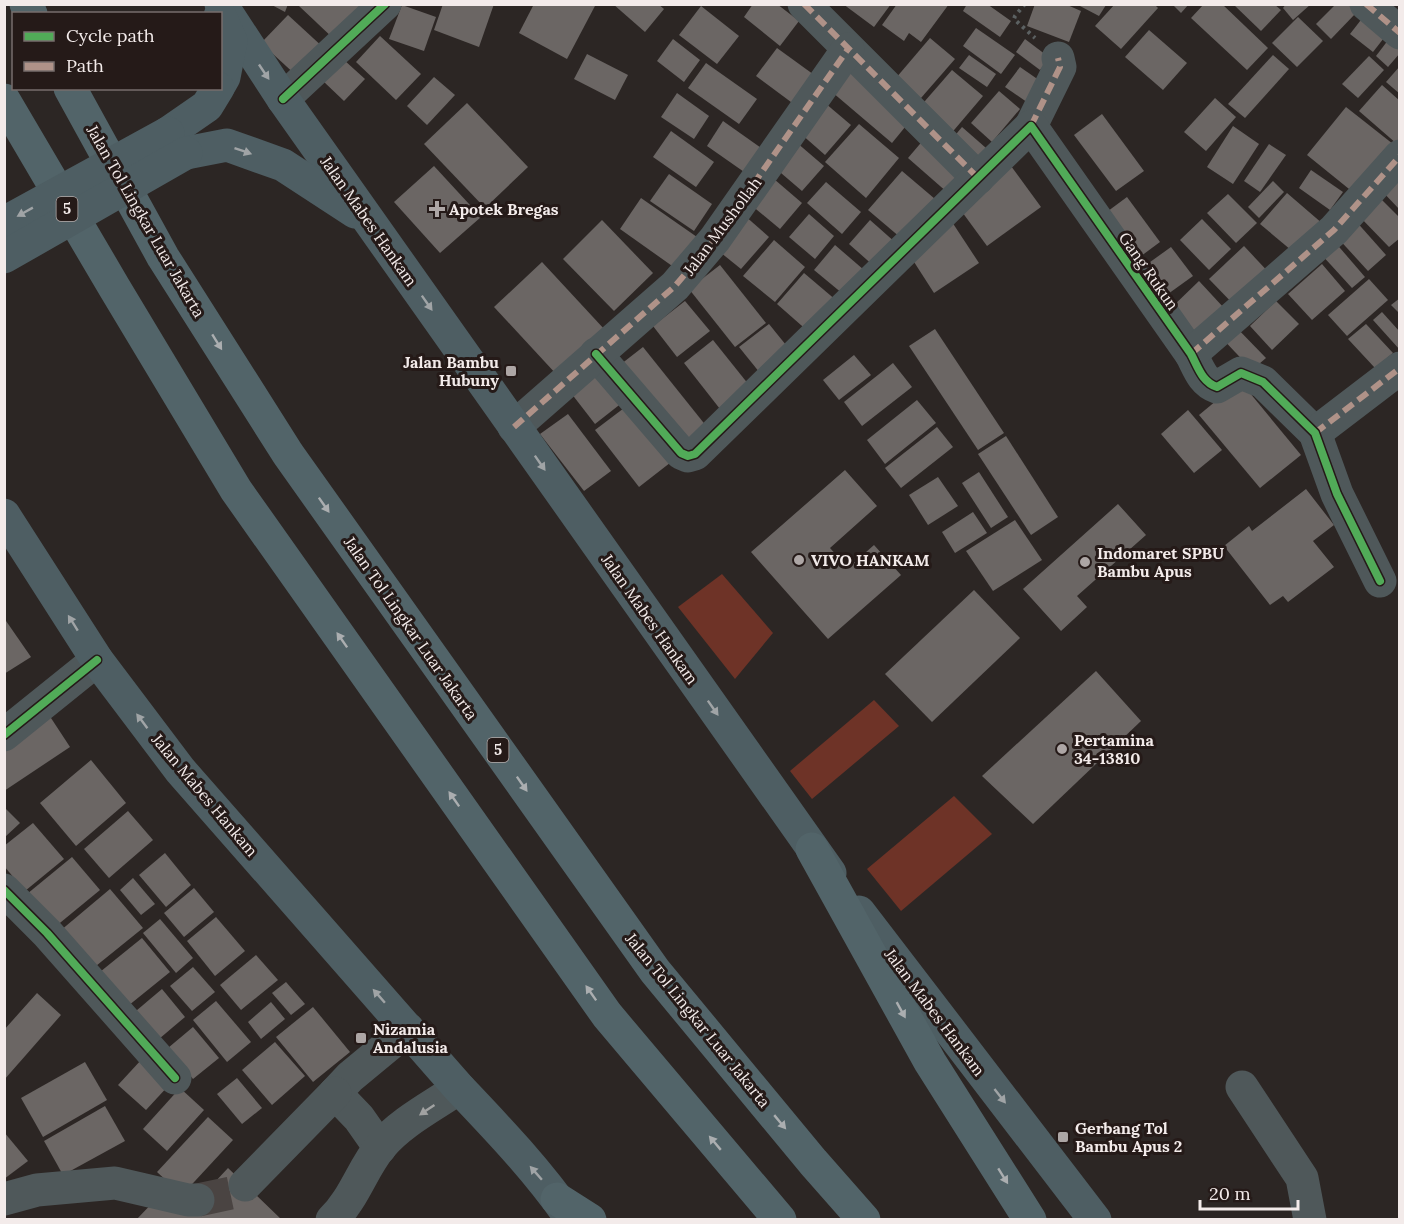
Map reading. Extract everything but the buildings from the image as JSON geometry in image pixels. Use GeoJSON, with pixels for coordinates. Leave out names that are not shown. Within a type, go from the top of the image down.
{"type":"FeatureCollection","features":[{"type":"Feature","properties":{"kind":"highway","name":"Jalan Tol Lingkar Luar Jakarta"},"geometry":{"type":"LineString","coordinates":[[71,90],[163,257],[288,453],[655,971],[864,1220]]}},
{"type":"Feature","properties":{"kind":"highway","name":"5"},"geometry":{"type":"LineString","coordinates":[[4,100],[236,490],[607,1016],[780,1220]]}},
{"type":"Feature","properties":{"kind":"highway"},"geometry":{"type":"LineString","coordinates":[[812,849],[930,1062],[1030,1220]]}},
{"type":"Feature","properties":{"kind":"highway"},"geometry":{"type":"LineString","coordinates":[[565,1209],[590,1220]]}},
{"type":"Feature","properties":{"kind":"main road","name":"Jalan Mabes Hankam"},"geometry":{"type":"LineString","coordinates":[[221,4],[283,99],[801,829],[812,849],[908,978],[1095,1220]]}},
{"type":"Feature","properties":{"kind":"main road"},"geometry":{"type":"LineString","coordinates":[[222,20],[231,41],[222,80]]}},
{"type":"Feature","properties":{"kind":"main road"},"geometry":{"type":"LineString","coordinates":[[4,257],[177,143],[217,90]]}},
{"type":"Feature","properties":{"kind":"main road"},"geometry":{"type":"LineString","coordinates":[[4,223],[177,143],[226,145],[284,165],[369,221]]}},
{"type":"Feature","properties":{"kind":"main road","name":"Jalan Mabes Hankam"},"geometry":{"type":"LineString","coordinates":[[4,515],[96,660],[180,770],[565,1209]]}},
{"type":"Feature","properties":{"kind":"street"},"geometry":{"type":"LineString","coordinates":[[283,99],[385,4]]}},
{"type":"Feature","properties":{"kind":"street"},"geometry":{"type":"LineString","coordinates":[[804,4],[978,178]]}},
{"type":"Feature","properties":{"kind":"street"},"geometry":{"type":"LineString","coordinates":[[1366,4],[1400,33]]}},
{"type":"Feature","properties":{"kind":"street","name":"Jalan Mushollah"},"geometry":{"type":"LineString","coordinates":[[514,427],[675,286],[696,264],[848,49]]}},
{"type":"Feature","properties":{"kind":"street"},"geometry":{"type":"LineString","coordinates":[[596,354],[681,453],[688,456],[695,454],[1031,126],[1060,67],[1058,58]]}},
{"type":"Feature","properties":{"kind":"street","name":"Gang Rukun"},"geometry":{"type":"LineString","coordinates":[[1031,126],[1191,354],[1203,379],[1217,387],[1241,374],[1263,382],[1315,433]]}},
{"type":"Feature","properties":{"kind":"street"},"geometry":{"type":"LineString","coordinates":[[1191,354],[1335,230],[1400,156]]}},
{"type":"Feature","properties":{"kind":"street"},"geometry":{"type":"LineString","coordinates":[[1380,581],[1337,494],[1315,433],[1400,368]]}},
{"type":"Feature","properties":{"kind":"street"},"geometry":{"type":"LineString","coordinates":[[4,735],[96,660]]}},
{"type":"Feature","properties":{"kind":"street"},"geometry":{"type":"LineString","coordinates":[[4,890],[47,933],[176,1078]]}},
{"type":"Feature","properties":{"kind":"street"},"geometry":{"type":"LineString","coordinates":[[245,1185],[350,1077],[408,1029]]}},
{"type":"Feature","properties":{"kind":"street"},"geometry":{"type":"LineString","coordinates":[[1242,1087],[1302,1178],[1310,1220]]}},
{"type":"Feature","properties":{"kind":"street"},"geometry":{"type":"LineString","coordinates":[[332,1220],[343,1209],[380,1148],[395,1132],[459,1088]]}},
{"type":"Feature","properties":{"kind":"street"},"geometry":{"type":"LineString","coordinates":[[335,1093],[359,1118],[380,1148]]}},
{"type":"Feature","properties":{"kind":"street"},"geometry":{"type":"LineString","coordinates":[[4,1199],[37,1190],[115,1183],[188,1200],[198,1200]]}},
{"type":"Feature","properties":{"kind":"path"},"geometry":{"type":"LineString","coordinates":[[1025,4],[1015,16],[1016,22],[1058,58]]}},
{"type":"Feature","properties":{"kind":"shaded area"},"geometry":{"type":"Polygon","coordinates":[[[722,574],[773,633],[735,679],[678,607],[722,574]]]}},
{"type":"Feature","properties":{"kind":"shaded area"},"geometry":{"type":"Polygon","coordinates":[[[874,700],[899,726],[812,799],[790,771],[874,700]]]}},
{"type":"Feature","properties":{"kind":"shaded area"},"geometry":{"type":"Polygon","coordinates":[[[954,796],[992,834],[901,911],[867,869],[954,796]]]}},
{"type":"Feature","properties":{"kind":"tunnel"},"geometry":{"type":"LineString","coordinates":[[198,1200],[231,1193],[245,1185]]}},
{"type":"Feature","properties":{"kind":"marked path"},"geometry":{"type":"LineString","coordinates":[[804,4],[978,178]]}},
{"type":"Feature","properties":{"kind":"marked path"},"geometry":{"type":"LineString","coordinates":[[1366,4],[1400,33]]}},
{"type":"Feature","properties":{"kind":"marked path"},"geometry":{"type":"LineString","coordinates":[[514,427],[675,286],[715,239],[848,49]]}},
{"type":"Feature","properties":{"kind":"marked path"},"geometry":{"type":"LineString","coordinates":[[1031,126],[1060,67],[1058,58]]}},
{"type":"Feature","properties":{"kind":"marked path"},"geometry":{"type":"LineString","coordinates":[[1191,354],[1334,230],[1400,156]]}},
{"type":"Feature","properties":{"kind":"marked path"},"geometry":{"type":"LineString","coordinates":[[1315,433],[1400,368]]}},
{"type":"Feature","properties":{"kind":"cycle path"},"geometry":{"type":"LineString","coordinates":[[283,99],[385,4]]}},
{"type":"Feature","properties":{"kind":"cycle path"},"geometry":{"type":"LineString","coordinates":[[596,354],[681,453],[688,456],[695,454],[1031,126],[1191,354],[1204,378],[1217,387],[1241,373],[1263,382],[1315,433],[1337,494],[1380,581]]}},
{"type":"Feature","properties":{"kind":"cycle path"},"geometry":{"type":"LineString","coordinates":[[4,735],[97,660]]}},
{"type":"Feature","properties":{"kind":"cycle path"},"geometry":{"type":"LineString","coordinates":[[4,890],[47,933],[175,1078]]}},
{"type":"Feature","properties":{"kind":"place","name":"Apotek Bregas"},"geometry":{"type":"Point","coordinates":[437,209]}},
{"type":"Feature","properties":{"kind":"place","name":"Jalan Bambu Hubuny"},"geometry":{"type":"Point","coordinates":[511,371]}},
{"type":"Feature","properties":{"kind":"place","name":"VIVO HANKAM"},"geometry":{"type":"Point","coordinates":[799,560]}},
{"type":"Feature","properties":{"kind":"place","name":"Indomaret SPBU Bambu Apus"},"geometry":{"type":"Point","coordinates":[1085,562]}},
{"type":"Feature","properties":{"kind":"place","name":"Pertamina 34-13810"},"geometry":{"type":"Point","coordinates":[1062,749]}},
{"type":"Feature","properties":{"kind":"place","name":"Nizamia Andalusia"},"geometry":{"type":"Point","coordinates":[361,1038]}},
{"type":"Feature","properties":{"kind":"place","name":"Gerbang Tol Bambu Apus 2"},"geometry":{"type":"Point","coordinates":[1063,1137]}}]}
